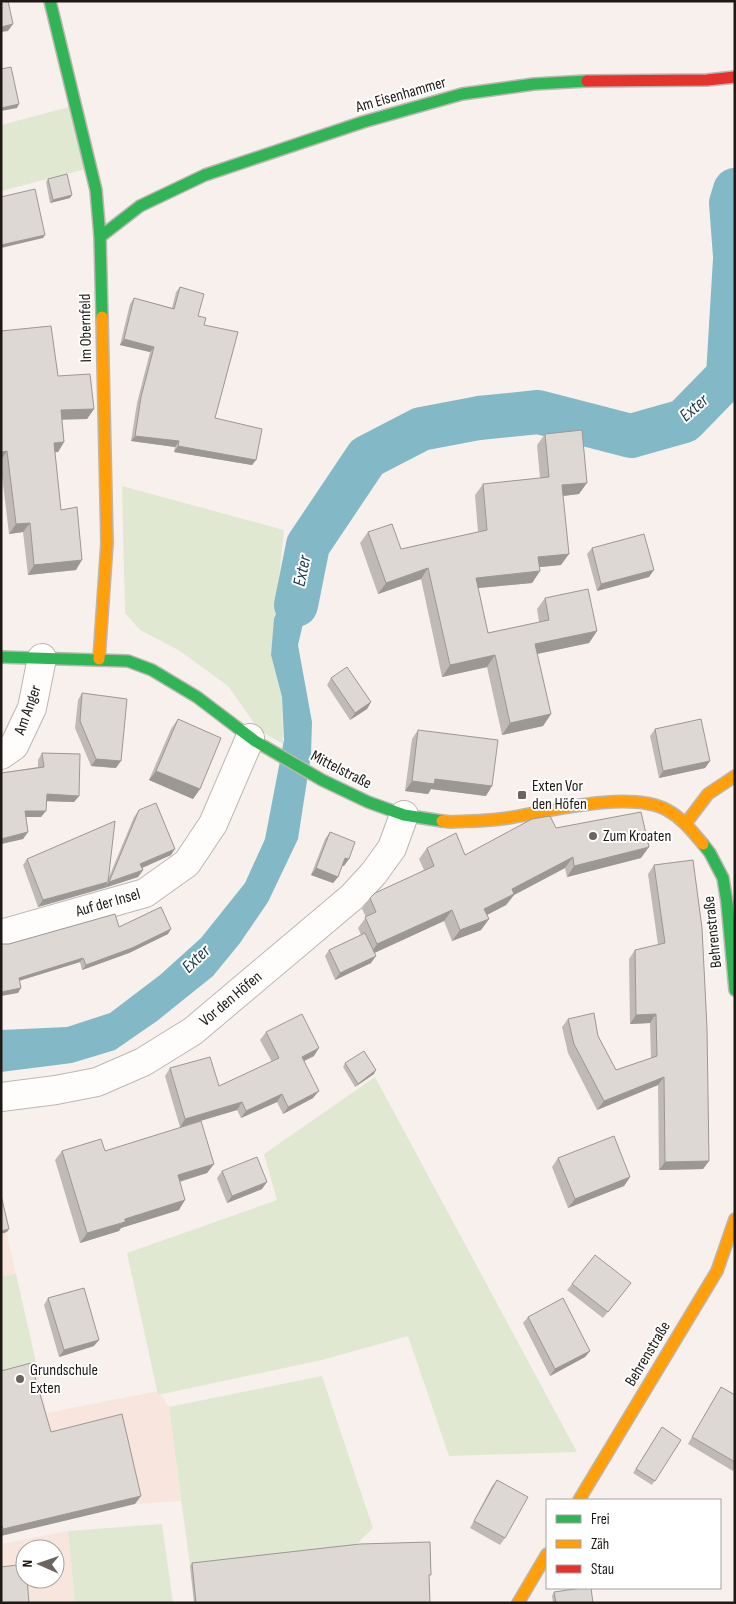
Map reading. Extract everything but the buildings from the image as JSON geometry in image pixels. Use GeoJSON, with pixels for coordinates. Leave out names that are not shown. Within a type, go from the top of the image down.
{"type":"FeatureCollection","features":[{"type":"Feature","properties":{"kind":"street","name":"Im Obernfeld"},"geometry":{"type":"LineString","coordinates":[[50,1],[96,190],[100,237],[107,543],[99,659]]}},
{"type":"Feature","properties":{"kind":"street","name":"Am Eisenhammer"},"geometry":{"type":"LineString","coordinates":[[100,237],[140,206],[205,175],[363,122],[462,94],[534,84],[602,80],[707,80],[735,77]]}},
{"type":"Feature","properties":{"kind":"street","name":"Mittelstraße"},"geometry":{"type":"LineString","coordinates":[[1,657],[128,661],[152,670],[197,697],[253,739],[322,780],[368,802],[404,814],[451,822],[506,818],[568,806],[634,801],[666,808],[686,823]]}},
{"type":"Feature","properties":{"kind":"street","name":"Am Anger"},"geometry":{"type":"LineString","coordinates":[[1,755],[14,746],[32,708],[42,658]]}},
{"type":"Feature","properties":{"kind":"street","name":"Auf der Insel"},"geometry":{"type":"LineString","coordinates":[[1,934],[144,893],[188,863],[213,824],[253,739]]}},
{"type":"Feature","properties":{"kind":"street"},"geometry":{"type":"LineString","coordinates":[[686,823],[708,794],[735,776]]}},
{"type":"Feature","properties":{"kind":"street","name":"Vor den Höfen"},"geometry":{"type":"LineString","coordinates":[[1,1097],[56,1090],[97,1082],[144,1062],[193,1031],[352,897],[374,873],[392,848],[404,814]]}},
{"type":"Feature","properties":{"kind":"street","name":"Behrenstraße"},"geometry":{"type":"LineString","coordinates":[[686,823],[710,853],[723,878],[735,990]]}},
{"type":"Feature","properties":{"kind":"street","name":"Behrenstraße"},"geometry":{"type":"LineString","coordinates":[[580,1499],[717,1271],[735,1219]]}},
{"type":"Feature","properties":{"kind":"street"},"geometry":{"type":"LineString","coordinates":[[518,1603],[546,1556]]}},
{"type":"Feature","properties":{"kind":"shaded area","name":"Grundschule Exten"},"geometry":{"type":"Polygon","coordinates":[[[1,1208],[47,1413],[158,1391],[169,1407],[181,1501],[135,1504],[1,1536],[1,1208]]]}},
{"type":"Feature","properties":{"kind":"shaded area"},"geometry":{"type":"Polygon","coordinates":[[[68,1531],[75,1603],[1,1603],[1,1544],[15,1541],[15,1589],[65,1589],[65,1539],[27,1539],[68,1531]]]}},
{"type":"Feature","properties":{"kind":"green space"},"geometry":{"type":"Polygon","coordinates":[[[69,107],[86,169],[1,191],[1,125],[69,107]]]}},
{"type":"Feature","properties":{"kind":"green space"},"geometry":{"type":"Polygon","coordinates":[[[122,486],[284,530],[271,655],[282,697],[283,744],[259,730],[228,686],[180,651],[140,630],[125,613],[122,486]]]}},
{"type":"Feature","properties":{"kind":"green space"},"geometry":{"type":"Polygon","coordinates":[[[375,1077],[577,1452],[449,1456],[408,1336],[322,1360],[158,1395],[127,1253],[277,1200],[264,1154],[375,1077]]]}},
{"type":"Feature","properties":{"kind":"green space"},"geometry":{"type":"Polygon","coordinates":[[[16,1274],[37,1367],[1,1373],[1,1277],[16,1274]]]}},
{"type":"Feature","properties":{"kind":"green space"},"geometry":{"type":"Polygon","coordinates":[[[322,1376],[373,1528],[353,1548],[190,1566],[169,1407],[322,1376]]]}},
{"type":"Feature","properties":{"kind":"green space"},"geometry":{"type":"Polygon","coordinates":[[[162,1524],[173,1603],[75,1603],[68,1531],[162,1524]]]}},
{"type":"Feature","properties":{"kind":"water"},"geometry":{"type":"Polygon","coordinates":[[[308,545],[313,581],[298,645],[312,722],[311,755],[298,839],[268,902],[240,943],[213,976],[157,1021],[115,1050],[72,1063],[1,1072],[1,1030],[67,1027],[110,1013],[160,975],[201,938],[245,883],[265,839],[284,740],[282,697],[271,655],[274,619],[288,581],[308,545]]]}},
{"type":"Feature","properties":{"kind":"waterway","name":"Exter"},"geometry":{"type":"LineString","coordinates":[[735,190],[731,203],[735,256]]}},
{"type":"Feature","properties":{"kind":"waterway","name":"Exter"},"geometry":{"type":"LineString","coordinates":[[296,605],[308,545],[367,457],[421,429],[479,418],[538,412],[631,436],[684,421],[728,376],[735,259]]}},
{"type":"Feature","properties":{"kind":"traffic: fast"},"geometry":{"type":"LineString","coordinates":[[50,1],[96,190],[100,237],[102,317]]}},
{"type":"Feature","properties":{"kind":"traffic: fast"},"geometry":{"type":"LineString","coordinates":[[100,237],[140,206],[205,175],[363,122],[462,94],[534,84],[587,81]]}},
{"type":"Feature","properties":{"kind":"traffic: fast"},"geometry":{"type":"LineString","coordinates":[[1,657],[128,661],[152,670],[197,697],[255,741],[322,780],[368,802],[404,815],[442,821]]}},
{"type":"Feature","properties":{"kind":"traffic: fast"},"geometry":{"type":"LineString","coordinates":[[703,844],[723,878],[735,990]]}},
{"type":"Feature","properties":{"kind":"traffic: slow"},"geometry":{"type":"LineString","coordinates":[[99,659],[107,543],[102,317]]}},
{"type":"Feature","properties":{"kind":"traffic: slow"},"geometry":{"type":"LineString","coordinates":[[686,823],[708,794],[735,776]]}},
{"type":"Feature","properties":{"kind":"traffic: slow"},"geometry":{"type":"LineString","coordinates":[[442,821],[494,820],[589,804],[632,802],[651,804],[667,810],[682,821],[703,844]]}},
{"type":"Feature","properties":{"kind":"traffic: slow"},"geometry":{"type":"LineString","coordinates":[[580,1499],[717,1271],[735,1219]]}},
{"type":"Feature","properties":{"kind":"traffic: slow"},"geometry":{"type":"LineString","coordinates":[[518,1603],[546,1556]]}},
{"type":"Feature","properties":{"kind":"traffic: jam"},"geometry":{"type":"LineString","coordinates":[[587,81],[707,80],[735,77]]}},
{"type":"Feature","properties":{"kind":"place","name":"Exten Vor den Höfen"},"geometry":{"type":"Point","coordinates":[522,795]}},
{"type":"Feature","properties":{"kind":"place","name":"Zum Kroaten"},"geometry":{"type":"Point","coordinates":[593,836]}},
{"type":"Feature","properties":{"kind":"place","name":"Grundschule Exten"},"geometry":{"type":"Point","coordinates":[20,1379]}}]}
